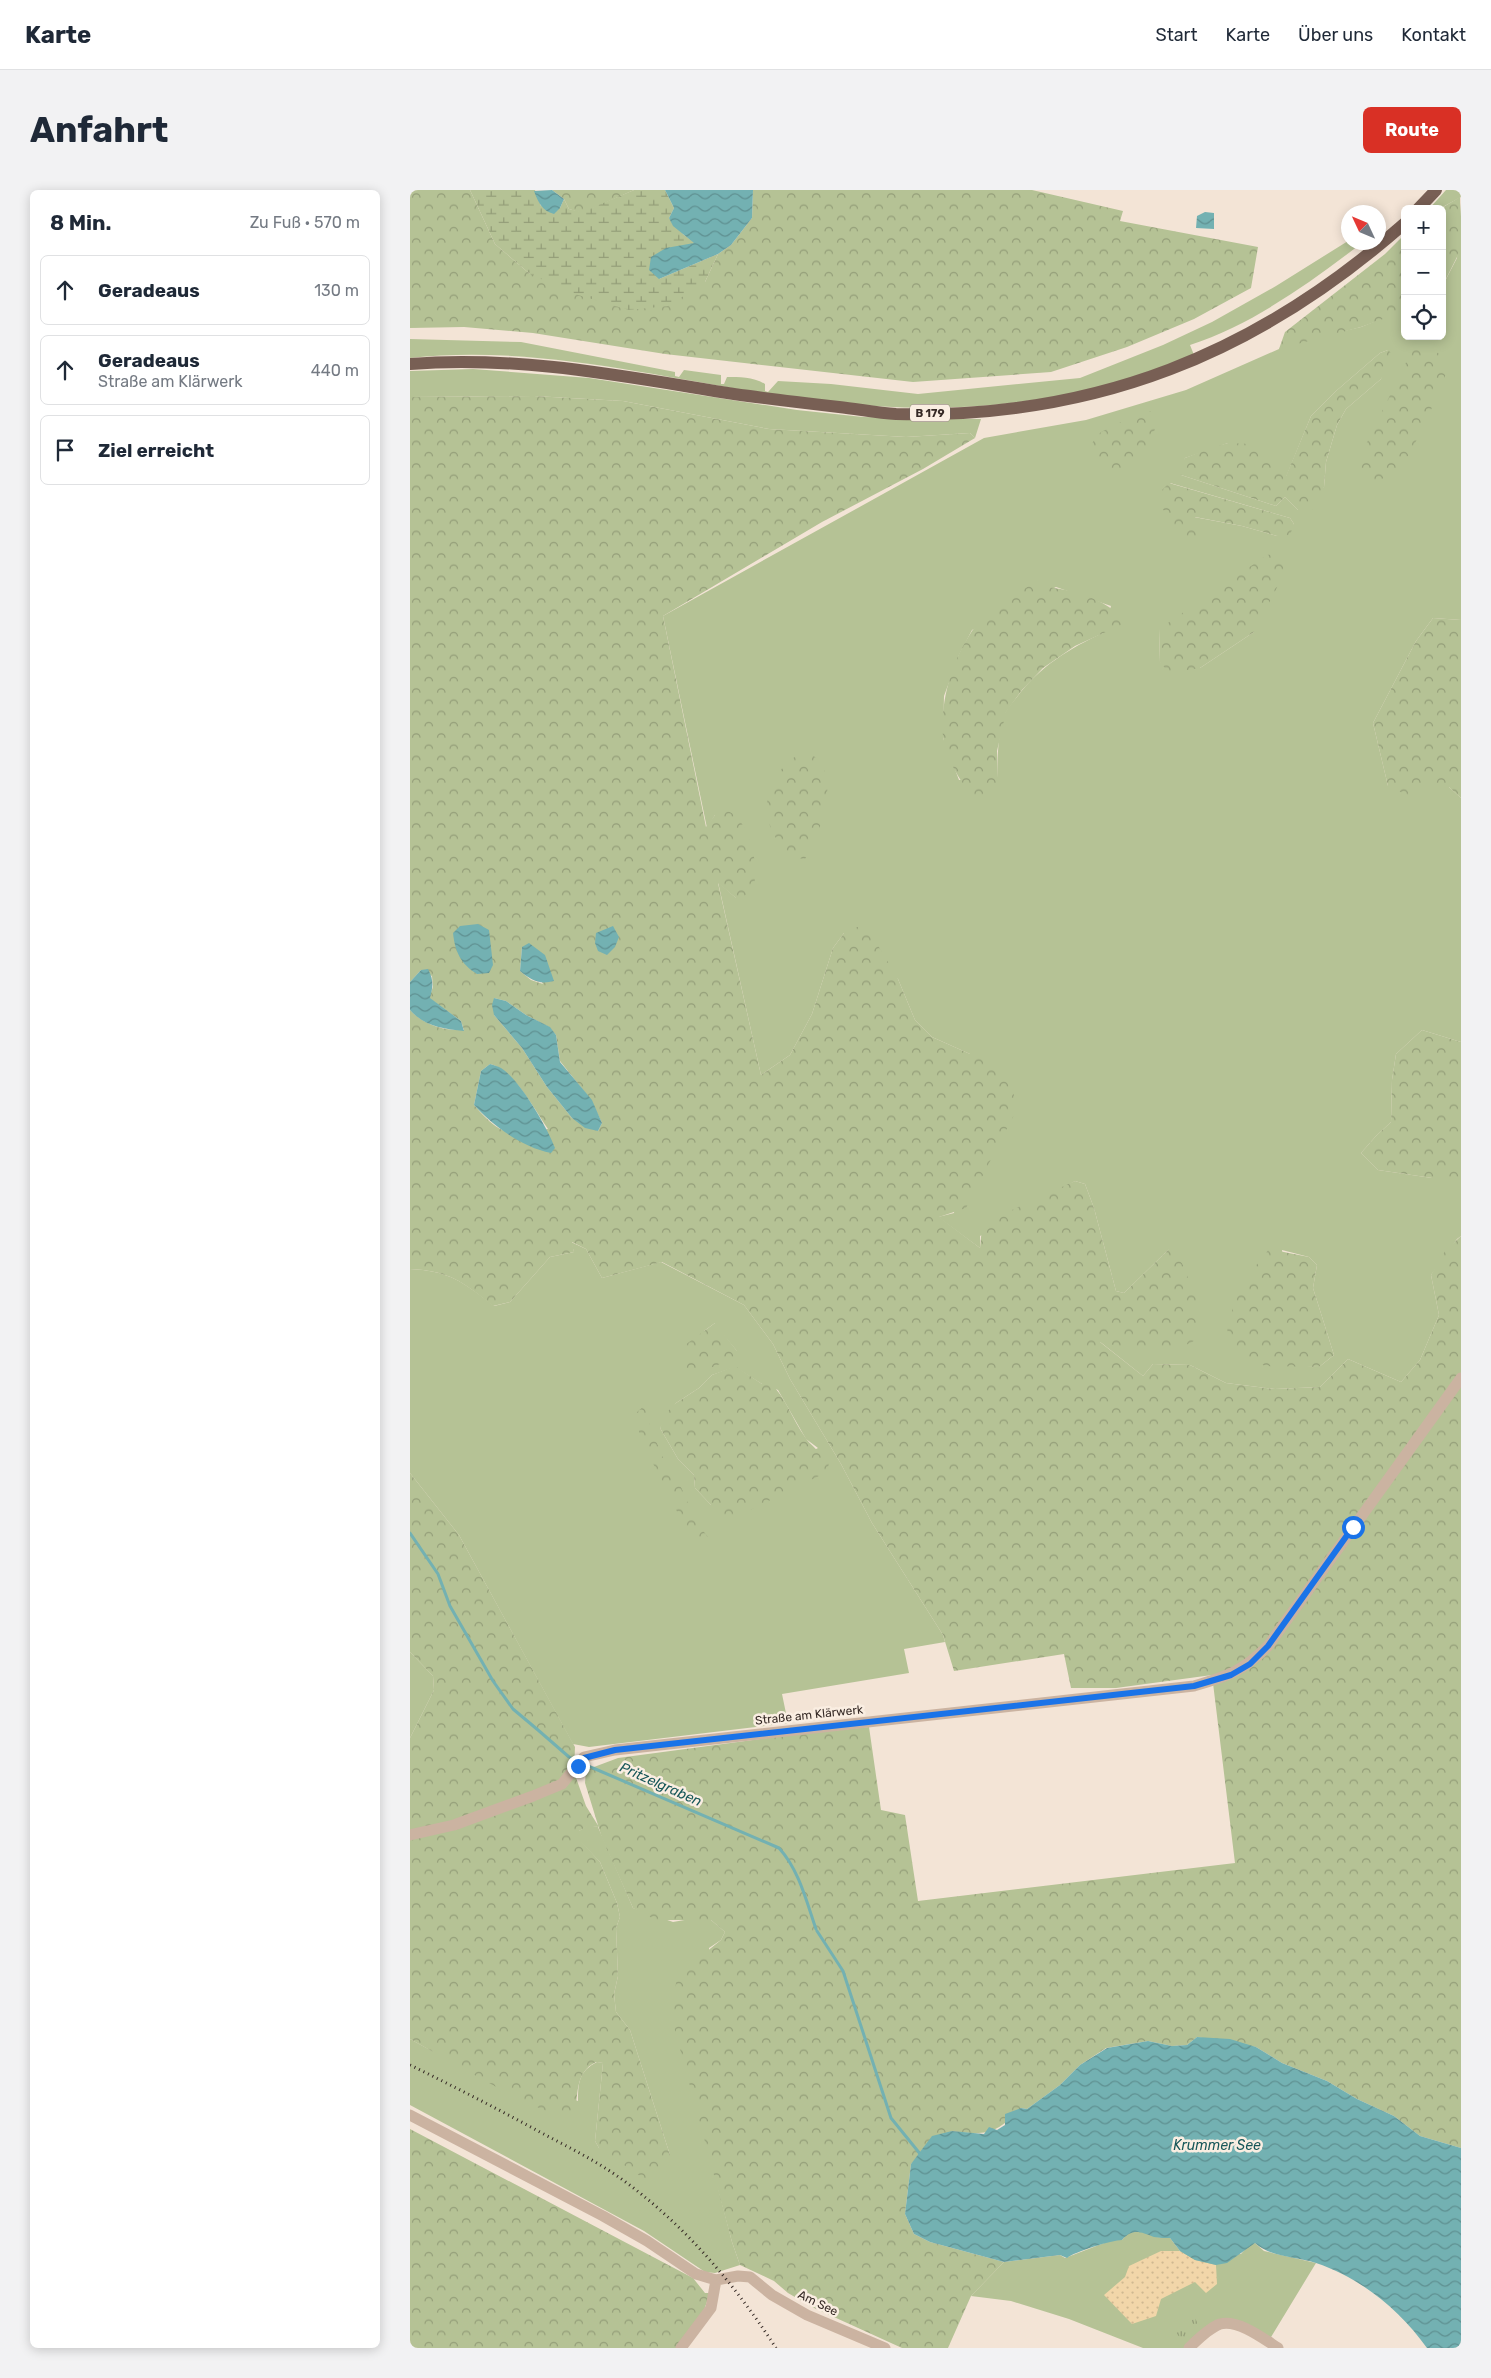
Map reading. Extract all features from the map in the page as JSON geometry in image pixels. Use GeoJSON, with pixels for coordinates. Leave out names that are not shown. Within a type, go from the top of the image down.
{"type":"FeatureCollection","features":[{"type":"Feature","properties":{"kind":"main road"},"geometry":{"type":"LineString","coordinates":[[1422,205],[1436,190]]}},
{"type":"Feature","properties":{"kind":"main road","name":"B 179"},"geometry":{"type":"LineString","coordinates":[[410,364],[506,363],[595,372],[734,394],[885,413],[979,413],[1065,400],[1125,387],[1190,363],[1242,338],[1304,302],[1359,263],[1401,226]]}},
{"type":"Feature","properties":{"kind":"street","name":"Straße am Klärwerk"},"geometry":{"type":"LineString","coordinates":[[410,1835],[490,1813],[562,1784],[584,1758],[615,1750],[1194,1686],[1231,1675],[1250,1664],[1268,1646],[1461,1378]]}},
{"type":"Feature","properties":{"kind":"street"},"geometry":{"type":"LineString","coordinates":[[410,2116],[603,2216],[647,2241],[696,2274],[716,2280],[711,2308],[681,2348]]}},
{"type":"Feature","properties":{"kind":"street","name":"Am See"},"geometry":{"type":"LineString","coordinates":[[716,2280],[743,2276],[750,2277],[772,2295],[807,2315],[885,2348]]}},
{"type":"Feature","properties":{"kind":"street"},"geometry":{"type":"LineString","coordinates":[[1189,2348],[1219,2324],[1227,2324],[1239,2327],[1278,2348]]}},
{"type":"Feature","properties":{"kind":"green space"},"geometry":{"type":"Polygon","coordinates":[[[410,190],[470,190],[495,244],[530,274],[705,282],[718,254],[731,245],[752,218],[753,190],[1032,190],[1123,211],[1120,221],[1258,247],[1251,288],[1194,319],[1127,347],[1051,372],[913,382],[665,354],[533,333],[464,327],[410,328],[410,190]]]}},
{"type":"Feature","properties":{"kind":"green space"},"geometry":{"type":"Polygon","coordinates":[[[470,190],[535,190],[541,206],[560,208],[564,199],[569,209],[582,212],[634,190],[665,190],[674,208],[669,218],[684,235],[695,243],[659,279],[718,254],[705,282],[668,306],[629,310],[575,294],[530,274],[495,244],[470,190]]]}},
{"type":"Feature","properties":{"kind":"green space"},"geometry":{"type":"Polygon","coordinates":[[[552,190],[634,190],[582,213],[569,209],[564,199],[552,190]]]}},
{"type":"Feature","properties":{"kind":"green space"},"geometry":{"type":"Polygon","coordinates":[[[1446,190],[1461,190],[1461,197],[1446,205],[1433,205],[1446,190]]]}},
{"type":"Feature","properties":{"kind":"green space"},"geometry":{"type":"Polygon","coordinates":[[[1460,197],[1461,249],[1446,279],[1446,250],[1446,205],[1460,197]]]}},
{"type":"Feature","properties":{"kind":"green space"},"geometry":{"type":"Polygon","coordinates":[[[1461,203],[1461,620],[1433,618],[1416,641],[1373,723],[1388,786],[1449,787],[1461,798],[1461,1042],[1422,1030],[1396,1054],[1392,1080],[1391,1122],[1361,1153],[1378,1170],[1432,1178],[1461,1178],[1461,1236],[1431,1275],[1439,1315],[1420,1360],[1401,1382],[1348,1359],[1320,1387],[1275,1389],[1226,1383],[1190,1365],[1153,1364],[1143,1376],[1099,1341],[1169,1249],[1124,1293],[1116,1291],[1094,1208],[1085,1184],[1075,1181],[980,1236],[980,1248],[938,1217],[954,1213],[970,1054],[932,1037],[915,1020],[898,979],[844,933],[833,948],[812,1014],[790,1055],[761,1075],[718,882],[736,898],[715,815],[707,828],[663,616],[984,438],[1086,420],[1186,390],[1279,349],[1291,330],[1327,335],[1361,327],[1401,311],[1401,340],[1446,340],[1446,279],[1457,258],[1461,203]],[[1388,350],[1380,353],[1336,391],[1311,416],[1286,477],[1228,443],[1185,458],[1181,475],[1276,506],[1285,497],[1298,510],[1324,487],[1326,462],[1337,425],[1346,409],[1381,379],[1388,350]],[[1170,483],[1194,517],[1242,526],[1277,536],[1294,524],[1290,518],[1170,483]],[[1056,587],[972,630],[959,655],[944,696],[943,738],[959,780],[998,778],[999,737],[1005,713],[1035,676],[1067,652],[1103,633],[1111,606],[1056,587]],[[1159,629],[1160,662],[1200,668],[1254,632],[1159,629]],[[1282,1250],[1294,1365],[1319,1367],[1334,1355],[1313,1288],[1317,1265],[1309,1257],[1282,1250]]]}},
{"type":"Feature","properties":{"kind":"green space"},"geometry":{"type":"Polygon","coordinates":[[[1401,238],[1401,312],[1361,327],[1279,349],[1285,332],[1385,254],[1401,238]]]}},
{"type":"Feature","properties":{"kind":"green space"},"geometry":{"type":"Polygon","coordinates":[[[1341,245],[1341,250],[1353,250],[1322,273],[1259,314],[1214,336],[1190,345],[1194,355],[1091,389],[1020,402],[984,406],[911,408],[838,403],[731,388],[625,369],[518,356],[464,355],[410,358],[410,339],[521,342],[675,372],[675,376],[679,377],[684,370],[721,375],[721,384],[724,384],[727,377],[751,379],[765,384],[765,391],[768,392],[778,381],[831,384],[918,394],[1080,378],[1163,345],[1212,322],[1276,286],[1341,245]]]}},
{"type":"Feature","properties":{"kind":"green space"},"geometry":{"type":"Polygon","coordinates":[[[1414,346],[1439,353],[1449,366],[1424,425],[1407,458],[1391,476],[1372,481],[1356,465],[1414,346]]]}},
{"type":"Feature","properties":{"kind":"green space"},"geometry":{"type":"Polygon","coordinates":[[[1388,350],[1394,356],[1381,379],[1346,409],[1337,425],[1326,462],[1324,487],[1318,503],[1311,511],[1298,510],[1285,497],[1276,506],[1181,475],[1179,468],[1185,458],[1228,443],[1251,444],[1275,459],[1286,476],[1311,416],[1336,391],[1380,353],[1388,350]]]}},
{"type":"Feature","properties":{"kind":"green space"},"geometry":{"type":"Polygon","coordinates":[[[473,369],[589,378],[797,410],[863,417],[981,419],[975,438],[970,433],[906,437],[769,429],[623,401],[534,396],[410,397],[410,371],[473,369]]]}},
{"type":"Feature","properties":{"kind":"green space"},"geometry":{"type":"Polygon","coordinates":[[[534,396],[623,401],[769,429],[906,437],[970,433],[975,438],[923,469],[822,522],[663,616],[706,827],[722,809],[733,813],[745,829],[755,860],[755,881],[752,889],[743,897],[736,898],[718,883],[761,1075],[790,1055],[812,1014],[833,948],[844,933],[857,927],[867,927],[898,979],[915,1020],[932,1037],[997,1066],[1012,1087],[1017,1109],[966,1208],[939,1217],[980,1248],[982,1227],[990,1220],[1075,1181],[1085,1184],[1094,1208],[1116,1291],[1124,1293],[1170,1248],[1182,1263],[1198,1303],[1197,1339],[1186,1345],[1162,1351],[1149,1351],[1100,1342],[1143,1376],[1153,1364],[1190,1365],[1226,1383],[1275,1389],[1320,1387],[1348,1359],[1401,1382],[1420,1360],[1439,1315],[1431,1275],[1445,1251],[1461,1236],[1461,2148],[1420,2136],[1394,2116],[1357,2099],[1327,2081],[1282,2063],[1256,2047],[1197,2037],[1187,2045],[1172,2046],[1148,2041],[1106,2048],[1080,2065],[1060,2085],[1027,2109],[1021,2108],[997,2128],[983,2133],[952,2131],[911,2164],[905,2214],[914,2234],[930,2242],[1004,2262],[971,2296],[948,2348],[902,2348],[812,2307],[788,2293],[774,2281],[740,2265],[732,2242],[673,2023],[676,1982],[680,1973],[721,1940],[725,1932],[711,1920],[656,1920],[633,1908],[602,1838],[585,1783],[586,1770],[618,1758],[790,1735],[869,1727],[881,1810],[905,1815],[918,1901],[1235,1863],[1212,1675],[1116,1688],[1071,1688],[1064,1654],[954,1671],[943,1635],[872,1523],[841,1464],[790,1379],[773,1344],[744,1305],[662,1262],[602,1278],[586,1249],[572,1242],[574,1252],[550,1257],[510,1302],[493,1306],[455,1279],[436,1272],[410,1269],[410,1010],[422,1020],[435,1026],[464,1030],[461,1021],[429,998],[433,987],[432,976],[421,970],[410,982],[410,397],[534,396]],[[522,947],[520,971],[531,980],[543,984],[522,947]],[[494,998],[494,1015],[522,1048],[547,1087],[572,1118],[598,1131],[602,1123],[591,1100],[560,1061],[556,1035],[549,1027],[526,1015],[506,1001],[494,998]],[[490,1064],[481,1071],[474,1105],[492,1123],[506,1131],[514,1132],[548,1129],[523,1091],[507,1074],[490,1064]]]}},
{"type":"Feature","properties":{"kind":"green space"},"geometry":{"type":"Polygon","coordinates":[[[1151,411],[1160,418],[1146,446],[1131,466],[1118,471],[1111,471],[1098,464],[1091,452],[1092,444],[1098,435],[1129,418],[1151,411]]]}},
{"type":"Feature","properties":{"kind":"green space"},"geometry":{"type":"Polygon","coordinates":[[[1169,483],[1290,518],[1294,524],[1290,535],[1277,536],[1242,526],[1195,517],[1198,536],[1191,543],[1183,538],[1160,505],[1160,492],[1169,483]]]}},
{"type":"Feature","properties":{"kind":"green space"},"geometry":{"type":"Polygon","coordinates":[[[1285,552],[1285,572],[1254,632],[1200,668],[1169,673],[1160,662],[1159,629],[1267,555],[1285,552]]]}},
{"type":"Feature","properties":{"kind":"green space"},"geometry":{"type":"Polygon","coordinates":[[[1029,586],[1079,593],[1102,603],[1123,618],[1121,625],[1075,646],[1043,668],[1022,690],[1006,712],[997,751],[998,778],[995,790],[974,798],[954,769],[944,745],[943,709],[949,682],[953,668],[972,631],[984,617],[1013,595],[1029,586]]]}},
{"type":"Feature","properties":{"kind":"green space"},"geometry":{"type":"Polygon","coordinates":[[[1433,618],[1461,620],[1461,798],[1449,787],[1426,788],[1413,798],[1388,786],[1373,723],[1416,641],[1433,618]]]}},
{"type":"Feature","properties":{"kind":"green space"},"geometry":{"type":"Polygon","coordinates":[[[805,751],[817,759],[825,771],[827,786],[823,817],[818,833],[805,859],[797,858],[780,844],[772,831],[767,805],[774,779],[782,768],[805,751]]]}},
{"type":"Feature","properties":{"kind":"green space"},"geometry":{"type":"Polygon","coordinates":[[[1422,1030],[1461,1042],[1461,1178],[1432,1178],[1378,1170],[1361,1153],[1391,1122],[1392,1080],[1396,1054],[1422,1030]]]}},
{"type":"Feature","properties":{"kind":"green space"},"geometry":{"type":"Polygon","coordinates":[[[571,1242],[586,1249],[602,1278],[661,1262],[744,1305],[773,1344],[790,1379],[841,1464],[872,1523],[943,1635],[945,1642],[904,1649],[909,1673],[782,1694],[788,1723],[589,1747],[573,1744],[459,1535],[410,1473],[410,1269],[446,1275],[464,1284],[494,1306],[510,1302],[550,1257],[574,1252],[571,1242]],[[715,1323],[704,1331],[737,1351],[715,1325],[715,1323]],[[735,1367],[712,1375],[699,1388],[676,1403],[660,1428],[678,1459],[694,1475],[695,1488],[711,1505],[818,1448],[806,1439],[778,1390],[762,1384],[735,1367]]]}},
{"type":"Feature","properties":{"kind":"green space"},"geometry":{"type":"Polygon","coordinates":[[[1269,1249],[1309,1257],[1317,1265],[1313,1288],[1334,1355],[1319,1367],[1265,1366],[1233,1350],[1227,1329],[1239,1287],[1269,1249]]]}},
{"type":"Feature","properties":{"kind":"green space"},"geometry":{"type":"Polygon","coordinates":[[[715,1323],[737,1351],[737,1357],[686,1378],[682,1369],[685,1345],[715,1323]]]}},
{"type":"Feature","properties":{"kind":"green space"},"geometry":{"type":"Polygon","coordinates":[[[735,1366],[762,1384],[770,1383],[776,1389],[805,1437],[829,1463],[827,1472],[722,1524],[711,1505],[695,1488],[694,1475],[678,1459],[660,1428],[666,1413],[676,1403],[699,1388],[712,1375],[735,1366]]]}},
{"type":"Feature","properties":{"kind":"green space"},"geometry":{"type":"Polygon","coordinates":[[[646,1404],[650,1407],[649,1423],[662,1456],[678,1480],[696,1522],[712,1542],[707,1548],[694,1540],[675,1508],[672,1494],[660,1478],[640,1436],[635,1414],[646,1404]]]}},
{"type":"Feature","properties":{"kind":"green space"},"geometry":{"type":"Polygon","coordinates":[[[410,1473],[459,1535],[575,1747],[574,1772],[586,1806],[599,1827],[588,1826],[579,1831],[579,1839],[600,1862],[617,1903],[620,1917],[616,1928],[618,1976],[614,1994],[616,2012],[630,2030],[670,2155],[666,2163],[650,2178],[643,2178],[599,2148],[595,2141],[603,2063],[596,2062],[584,2072],[579,2085],[574,2117],[562,2118],[514,2097],[410,2039],[410,1738],[434,1690],[433,1676],[410,1652],[410,1473]]]}},
{"type":"Feature","properties":{"kind":"green space"},"geometry":{"type":"Polygon","coordinates":[[[410,1652],[433,1676],[434,1690],[410,1738],[410,1652]]]}},
{"type":"Feature","properties":{"kind":"green space"},"geometry":{"type":"Polygon","coordinates":[[[588,1825],[598,1827],[633,1908],[673,1922],[696,1918],[711,1920],[725,1932],[721,1940],[709,1948],[718,2188],[740,2265],[715,2273],[705,2272],[644,2231],[410,2105],[410,2039],[432,2051],[578,2101],[579,2083],[586,2069],[597,2062],[603,2063],[595,2141],[599,2148],[670,2155],[630,2030],[616,2012],[614,1994],[618,1976],[616,1928],[620,1917],[617,1903],[600,1862],[578,1839],[579,1831],[588,1825]]]}},
{"type":"Feature","properties":{"kind":"green space"},"geometry":{"type":"Polygon","coordinates":[[[410,2129],[693,2278],[705,2293],[710,2293],[702,2316],[677,2348],[410,2348],[410,2129]]]}},
{"type":"Feature","properties":{"kind":"green space"},"geometry":{"type":"Polygon","coordinates":[[[1138,2230],[1156,2237],[1170,2238],[1180,2251],[1241,2254],[1248,2246],[1255,2243],[1264,2251],[1316,2263],[1268,2342],[1227,2324],[1189,2348],[1143,2348],[1069,2319],[1011,2301],[971,2296],[1004,2262],[1060,2255],[1065,2258],[1112,2240],[1122,2240],[1128,2233],[1138,2230]]]}},
{"type":"Feature","properties":{"kind":"green space"},"geometry":{"type":"Polygon","coordinates":[[[1192,2312],[1198,2324],[1195,2333],[1183,2341],[1171,2327],[1186,2313],[1192,2312]]]}},
{"type":"Feature","properties":{"kind":"sand"},"geometry":{"type":"Polygon","coordinates":[[[1161,2251],[1180,2251],[1195,2260],[1216,2265],[1217,2284],[1206,2293],[1195,2282],[1161,2299],[1156,2316],[1132,2324],[1104,2295],[1125,2277],[1129,2266],[1161,2251]]]}},
{"type":"Feature","properties":{"kind":"water"},"geometry":{"type":"Polygon","coordinates":[[[552,190],[564,199],[560,208],[554,214],[546,211],[541,206],[534,191],[552,190]]]}},
{"type":"Feature","properties":{"kind":"water"},"geometry":{"type":"Polygon","coordinates":[[[665,190],[753,190],[752,218],[731,245],[718,254],[659,279],[649,270],[651,257],[666,248],[694,243],[673,226],[669,218],[674,208],[665,190]]]}},
{"type":"Feature","properties":{"kind":"water"},"geometry":{"type":"Polygon","coordinates":[[[1205,212],[1214,213],[1214,229],[1196,228],[1197,216],[1205,212]]]}},
{"type":"Feature","properties":{"kind":"water"},"geometry":{"type":"Polygon","coordinates":[[[478,924],[489,930],[493,965],[489,973],[477,974],[467,966],[457,952],[454,940],[453,933],[460,926],[478,924]]]}},
{"type":"Feature","properties":{"kind":"water"},"geometry":{"type":"Polygon","coordinates":[[[613,926],[619,937],[615,947],[607,955],[598,951],[595,943],[596,933],[613,926]]]}},
{"type":"Feature","properties":{"kind":"water"},"geometry":{"type":"Polygon","coordinates":[[[529,943],[545,955],[554,981],[536,981],[520,971],[522,947],[529,943]]]}},
{"type":"Feature","properties":{"kind":"water"},"geometry":{"type":"Polygon","coordinates":[[[428,969],[432,984],[430,998],[461,1021],[464,1031],[434,1026],[421,1020],[410,1010],[410,982],[421,970],[428,969]]]}},
{"type":"Feature","properties":{"kind":"water"},"geometry":{"type":"Polygon","coordinates":[[[494,998],[506,1001],[526,1015],[550,1027],[556,1035],[560,1062],[592,1100],[602,1123],[598,1131],[585,1128],[572,1118],[547,1087],[522,1048],[494,1015],[492,1005],[494,998]]]}},
{"type":"Feature","properties":{"kind":"water"},"geometry":{"type":"Polygon","coordinates":[[[490,1064],[500,1067],[524,1093],[551,1139],[555,1148],[551,1153],[529,1146],[509,1135],[490,1121],[474,1105],[481,1071],[490,1064]]]}},
{"type":"Feature","properties":{"kind":"water","name":"Krummer See"},"geometry":{"type":"Polygon","coordinates":[[[1197,2037],[1230,2039],[1256,2047],[1282,2063],[1327,2081],[1357,2099],[1394,2116],[1420,2136],[1461,2148],[1461,2348],[1427,2348],[1392,2308],[1364,2286],[1333,2269],[1276,2254],[1255,2243],[1227,2263],[1216,2265],[1195,2260],[1180,2251],[1170,2238],[1160,2238],[1133,2232],[1122,2240],[1093,2247],[1067,2258],[1060,2255],[1004,2262],[930,2242],[914,2234],[905,2214],[911,2164],[932,2136],[952,2131],[984,2134],[989,2127],[997,2130],[1005,2125],[1005,2114],[1021,2108],[1027,2109],[1060,2085],[1080,2065],[1107,2048],[1148,2041],[1172,2046],[1187,2045],[1197,2037]]]}},
{"type":"Feature","properties":{"kind":"waterway","name":"Pritzelgraben"},"geometry":{"type":"LineString","coordinates":[[410,1533],[438,1574],[450,1606],[493,1681],[513,1709],[569,1757],[779,1848],[797,1876],[816,1929]]}},
{"type":"Feature","properties":{"kind":"waterway","name":"Pritzelgraben"},"geometry":{"type":"LineString","coordinates":[[817,1931],[843,1971],[891,2118],[921,2155]]}},
{"type":"Feature","properties":{"kind":"railway"},"geometry":{"type":"LineString","coordinates":[[410,2065],[580,2153],[620,2178],[665,2214],[686,2234],[743,2300],[776,2348]]}},
{"type":"Feature","properties":{"kind":"route"},"geometry":{"type":"LineString","coordinates":[[578,1766],[584,1758],[615,1750],[1194,1686],[1231,1675],[1250,1664],[1268,1646],[1353,1527]]}}]}
